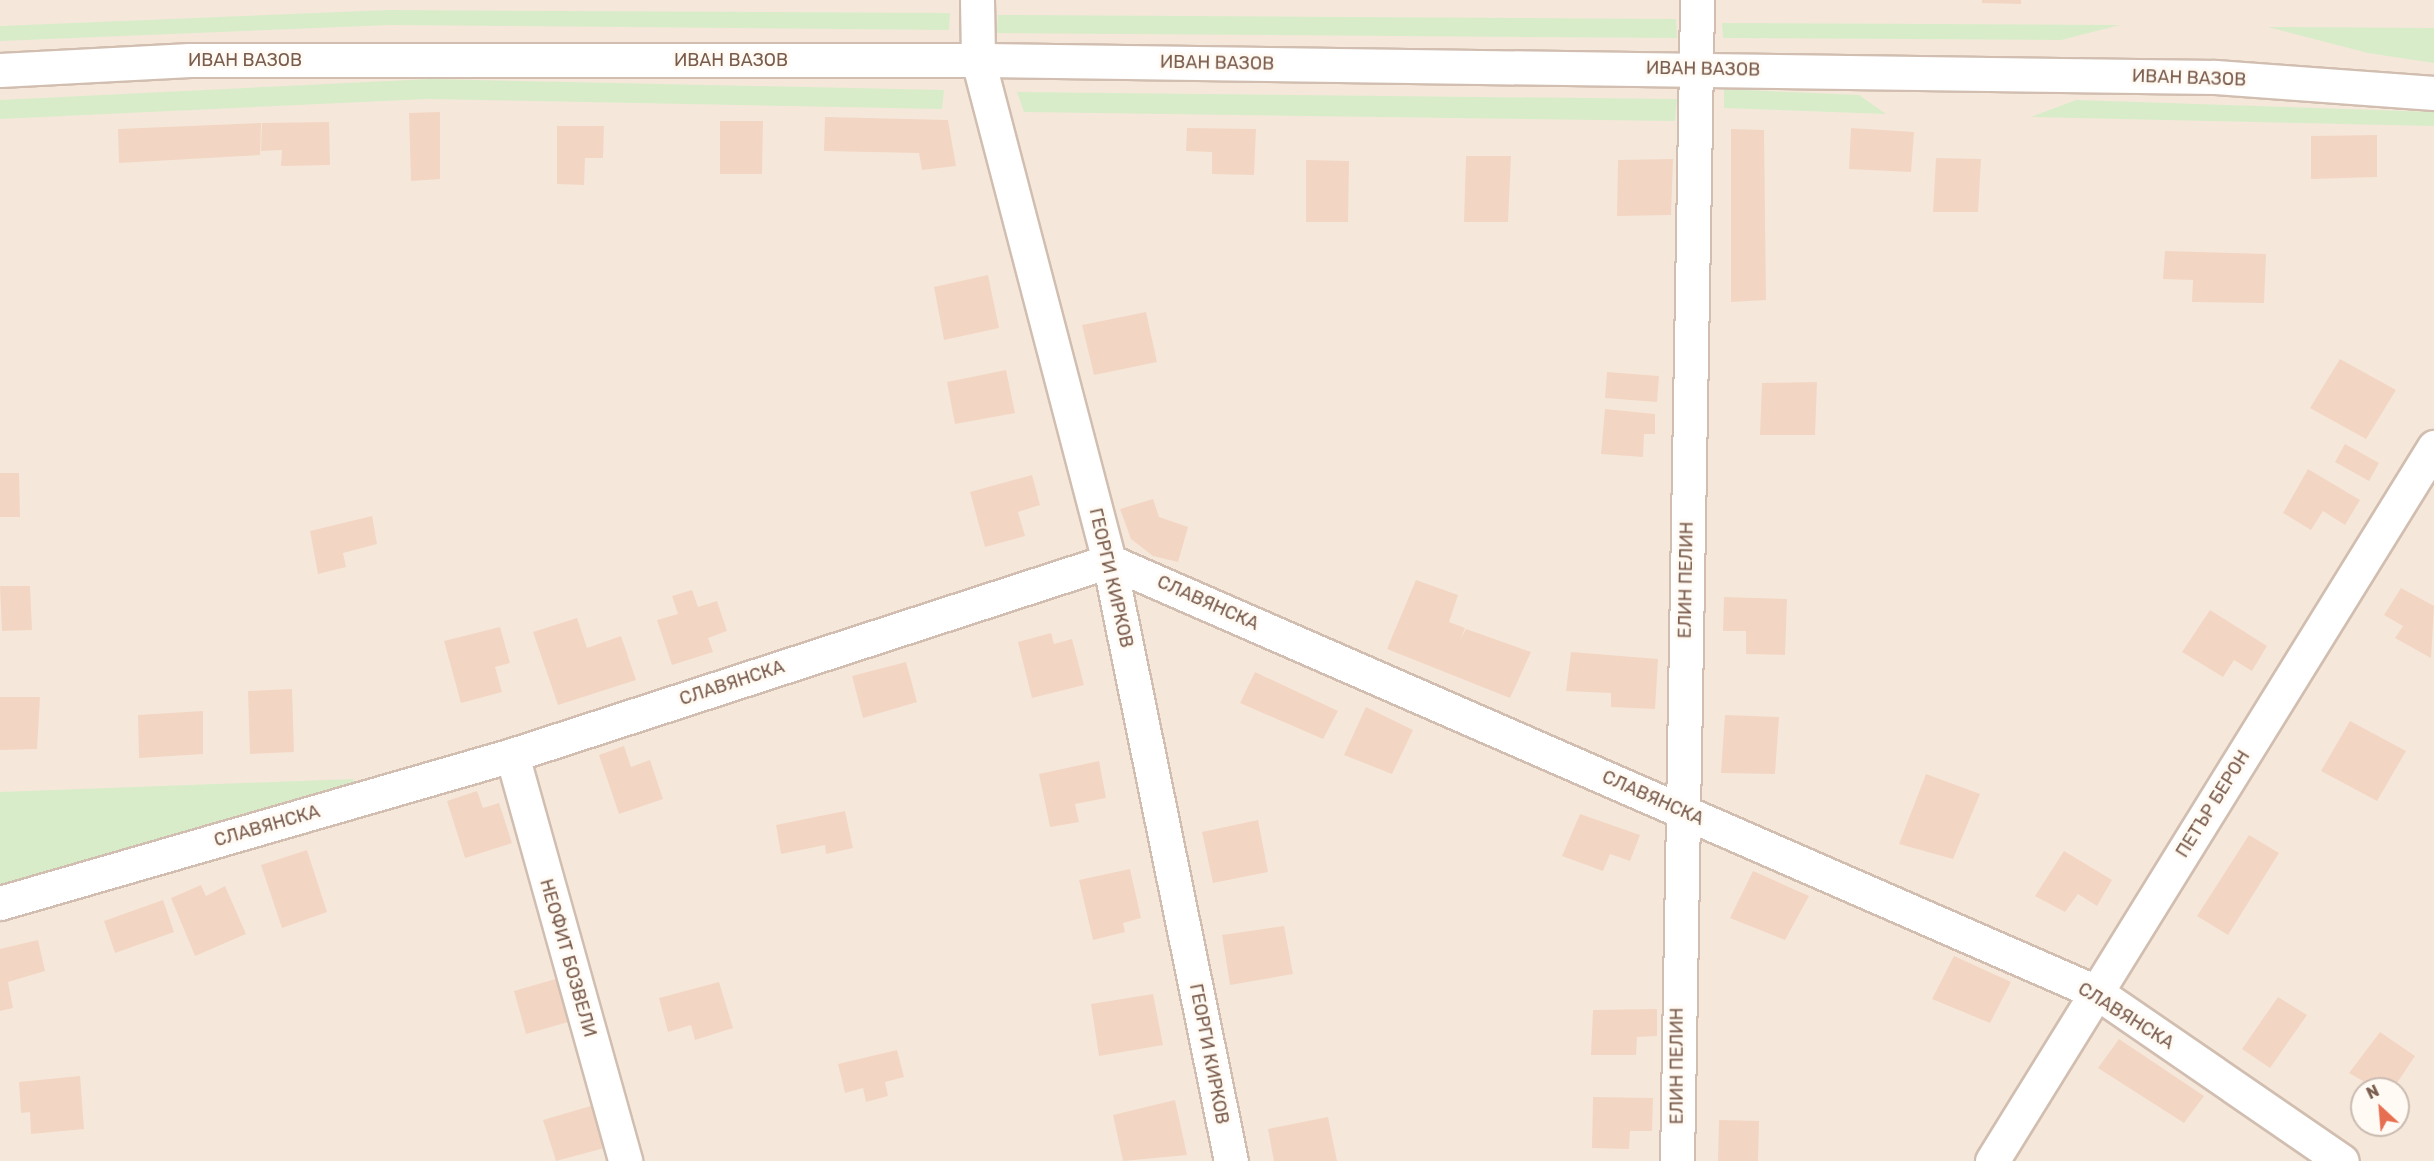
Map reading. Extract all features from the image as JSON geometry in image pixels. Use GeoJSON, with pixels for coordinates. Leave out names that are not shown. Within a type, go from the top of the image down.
{"type":"FeatureCollection","features":[{"type":"Feature","properties":{"kind":"street","name":"ГЕОРГИ КИРКОВ"},"geometry":{"type":"LineString","coordinates":[[977,0],[978,60],[1109,561],[1231,1161]]}},
{"type":"Feature","properties":{"kind":"street","name":"ЕЛИН ПЕЛИН"},"geometry":{"type":"LineString","coordinates":[[1677,1161],[1680,809],[1699,69],[1697,0]]}},
{"type":"Feature","properties":{"kind":"street","name":"ИВАН ВАЗОВ"},"geometry":{"type":"LineString","coordinates":[[0,70],[189,60],[978,60],[2215,77],[2434,93]]}},
{"type":"Feature","properties":{"kind":"street","name":"ПЕТЪР БЕРОН"},"geometry":{"type":"LineString","coordinates":[[1992,1161],[2434,447]]}},
{"type":"Feature","properties":{"kind":"street","name":"СЛАВЯНСКА"},"geometry":{"type":"LineString","coordinates":[[0,903],[512,755],[1109,561],[2096,992],[2342,1161]]}},
{"type":"Feature","properties":{"kind":"street","name":"НЕОФИТ БОЗВЕЛИ"},"geometry":{"type":"LineString","coordinates":[[512,755],[625,1161]]}},
{"type":"Feature","properties":{"kind":"shaded area"},"geometry":{"type":"Polygon","coordinates":[[[0,0],[2434,0],[2434,1161],[0,1161],[0,0]]]}},
{"type":"Feature","properties":{"kind":"green space"},"geometry":{"type":"Polygon","coordinates":[[[390,10],[950,13],[949,30],[391,25],[0,41],[0,26],[390,10]]]}},
{"type":"Feature","properties":{"kind":"green space"},"geometry":{"type":"Polygon","coordinates":[[[998,15],[1676,19],[1677,38],[997,33],[998,15]]]}},
{"type":"Feature","properties":{"kind":"green space"},"geometry":{"type":"Polygon","coordinates":[[[1722,23],[2120,25],[2061,40],[1723,38],[1722,23]]]}},
{"type":"Feature","properties":{"kind":"green space"},"geometry":{"type":"Polygon","coordinates":[[[2268,27],[2434,28],[2434,63],[2368,53],[2268,27]]]}},
{"type":"Feature","properties":{"kind":"green space"},"geometry":{"type":"Polygon","coordinates":[[[430,79],[944,90],[942,109],[427,99],[0,119],[0,100],[430,79]]]}},
{"type":"Feature","properties":{"kind":"green space"},"geometry":{"type":"Polygon","coordinates":[[[1724,89],[1859,95],[1886,114],[1724,108],[1724,89]]]}},
{"type":"Feature","properties":{"kind":"green space"},"geometry":{"type":"Polygon","coordinates":[[[1017,92],[1677,99],[1675,121],[1024,112],[1017,92]]]}},
{"type":"Feature","properties":{"kind":"green space"},"geometry":{"type":"Polygon","coordinates":[[[2076,100],[2434,112],[2434,126],[2031,117],[2076,100]]]}},
{"type":"Feature","properties":{"kind":"green space"},"geometry":{"type":"Polygon","coordinates":[[[353,779],[356,788],[0,889],[0,792],[353,779]]]}},
{"type":"Feature","properties":{"kind":"building"},"geometry":{"type":"Polygon","coordinates":[[[1982,0],[2021,0],[2021,4],[1982,3],[1982,0]]]}},
{"type":"Feature","properties":{"kind":"building"},"geometry":{"type":"Polygon","coordinates":[[[440,112],[440,179],[411,181],[409,113],[440,112]]]}},
{"type":"Feature","properties":{"kind":"building"},"geometry":{"type":"Polygon","coordinates":[[[825,117],[948,120],[956,166],[922,170],[919,153],[824,151],[825,117]]]}},
{"type":"Feature","properties":{"kind":"building"},"geometry":{"type":"Polygon","coordinates":[[[720,121],[763,121],[762,174],[720,174],[720,121]]]}},
{"type":"Feature","properties":{"kind":"building"},"geometry":{"type":"Polygon","coordinates":[[[329,122],[330,165],[281,166],[282,150],[261,151],[262,123],[329,122]]]}},
{"type":"Feature","properties":{"kind":"building"},"geometry":{"type":"Polygon","coordinates":[[[261,123],[260,155],[119,163],[118,129],[261,123]]]}},
{"type":"Feature","properties":{"kind":"building"},"geometry":{"type":"Polygon","coordinates":[[[557,126],[604,126],[603,158],[585,158],[584,185],[557,184],[557,126]]]}},
{"type":"Feature","properties":{"kind":"building"},"geometry":{"type":"Polygon","coordinates":[[[1187,128],[1256,129],[1254,175],[1212,174],[1212,152],[1186,151],[1187,128]]]}},
{"type":"Feature","properties":{"kind":"building"},"geometry":{"type":"Polygon","coordinates":[[[1851,128],[1914,132],[1911,172],[1849,169],[1851,128]]]}},
{"type":"Feature","properties":{"kind":"building"},"geometry":{"type":"Polygon","coordinates":[[[1731,129],[1764,130],[1766,300],[1731,302],[1731,129]]]}},
{"type":"Feature","properties":{"kind":"building"},"geometry":{"type":"Polygon","coordinates":[[[2377,135],[2377,177],[2311,179],[2311,136],[2377,135]]]}},
{"type":"Feature","properties":{"kind":"building"},"geometry":{"type":"Polygon","coordinates":[[[1466,156],[1511,156],[1508,222],[1464,222],[1466,156]]]}},
{"type":"Feature","properties":{"kind":"building"},"geometry":{"type":"Polygon","coordinates":[[[1936,158],[1981,159],[1978,212],[1933,212],[1936,158]]]}},
{"type":"Feature","properties":{"kind":"building"},"geometry":{"type":"Polygon","coordinates":[[[1673,159],[1671,215],[1617,216],[1618,160],[1673,159]]]}},
{"type":"Feature","properties":{"kind":"building"},"geometry":{"type":"Polygon","coordinates":[[[1306,160],[1349,161],[1348,222],[1306,222],[1306,160]]]}},
{"type":"Feature","properties":{"kind":"building"},"geometry":{"type":"Polygon","coordinates":[[[2165,251],[2266,254],[2264,303],[2192,302],[2193,280],[2163,279],[2165,251]]]}},
{"type":"Feature","properties":{"kind":"building"},"geometry":{"type":"Polygon","coordinates":[[[988,275],[999,328],[944,340],[934,287],[988,275]]]}},
{"type":"Feature","properties":{"kind":"building"},"geometry":{"type":"Polygon","coordinates":[[[1146,312],[1157,362],[1094,375],[1082,325],[1146,312]]]}},
{"type":"Feature","properties":{"kind":"building"},"geometry":{"type":"Polygon","coordinates":[[[2340,359],[2396,390],[2366,439],[2310,408],[2340,359]]]}},
{"type":"Feature","properties":{"kind":"building"},"geometry":{"type":"Polygon","coordinates":[[[1006,370],[1015,413],[955,424],[947,382],[1006,370]]]}},
{"type":"Feature","properties":{"kind":"building"},"geometry":{"type":"Polygon","coordinates":[[[1607,372],[1659,376],[1657,402],[1605,398],[1607,372]]]}},
{"type":"Feature","properties":{"kind":"building"},"geometry":{"type":"Polygon","coordinates":[[[1817,382],[1815,435],[1760,435],[1762,383],[1817,382]]]}},
{"type":"Feature","properties":{"kind":"building"},"geometry":{"type":"Polygon","coordinates":[[[1605,409],[1655,414],[1655,434],[1644,434],[1643,457],[1601,454],[1605,409]]]}},
{"type":"Feature","properties":{"kind":"building"},"geometry":{"type":"Polygon","coordinates":[[[2345,444],[2379,463],[2369,481],[2335,462],[2345,444]]]}},
{"type":"Feature","properties":{"kind":"building"},"geometry":{"type":"Polygon","coordinates":[[[2308,469],[2360,500],[2345,525],[2323,511],[2311,530],[2283,513],[2308,469]]]}},
{"type":"Feature","properties":{"kind":"building"},"geometry":{"type":"Polygon","coordinates":[[[0,473],[19,473],[20,517],[0,517],[0,473]]]}},
{"type":"Feature","properties":{"kind":"building"},"geometry":{"type":"Polygon","coordinates":[[[1032,475],[1040,505],[1018,512],[1025,536],[985,547],[970,492],[1032,475]]]}},
{"type":"Feature","properties":{"kind":"building"},"geometry":{"type":"Polygon","coordinates":[[[1153,499],[1159,517],[1188,527],[1178,562],[1153,556],[1131,539],[1120,509],[1153,499]]]}},
{"type":"Feature","properties":{"kind":"building"},"geometry":{"type":"Polygon","coordinates":[[[372,516],[377,544],[343,553],[346,567],[318,574],[310,531],[372,516]]]}},
{"type":"Feature","properties":{"kind":"building"},"geometry":{"type":"Polygon","coordinates":[[[1416,580],[1458,595],[1449,622],[1465,628],[1460,640],[1466,629],[1531,652],[1510,698],[1387,649],[1416,580]]]}},
{"type":"Feature","properties":{"kind":"building"},"geometry":{"type":"Polygon","coordinates":[[[0,586],[30,586],[32,630],[2,631],[0,586]]]}},
{"type":"Feature","properties":{"kind":"building"},"geometry":{"type":"Polygon","coordinates":[[[2401,588],[2434,606],[2431,658],[2395,638],[2403,626],[2384,615],[2401,588]]]}},
{"type":"Feature","properties":{"kind":"building"},"geometry":{"type":"Polygon","coordinates":[[[692,590],[698,607],[717,601],[727,631],[708,638],[713,652],[672,665],[657,620],[678,614],[672,596],[692,590]]]}},
{"type":"Feature","properties":{"kind":"building"},"geometry":{"type":"Polygon","coordinates":[[[1724,597],[1787,599],[1785,655],[1746,654],[1746,631],[1723,631],[1724,597]]]}},
{"type":"Feature","properties":{"kind":"building"},"geometry":{"type":"Polygon","coordinates":[[[2210,610],[2267,646],[2252,671],[2234,660],[2223,677],[2182,652],[2210,610]]]}},
{"type":"Feature","properties":{"kind":"building"},"geometry":{"type":"Polygon","coordinates":[[[577,618],[587,648],[621,636],[636,680],[558,705],[533,632],[577,618]]]}},
{"type":"Feature","properties":{"kind":"building"},"geometry":{"type":"Polygon","coordinates":[[[500,627],[510,663],[495,667],[502,692],[461,703],[444,641],[500,627]]]}},
{"type":"Feature","properties":{"kind":"building"},"geometry":{"type":"Polygon","coordinates":[[[1051,633],[1054,644],[1072,639],[1084,685],[1032,698],[1018,642],[1051,633]]]}},
{"type":"Feature","properties":{"kind":"building"},"geometry":{"type":"Polygon","coordinates":[[[1571,652],[1658,659],[1655,709],[1611,707],[1611,693],[1566,691],[1571,652]]]}},
{"type":"Feature","properties":{"kind":"building"},"geometry":{"type":"Polygon","coordinates":[[[906,662],[917,702],[863,718],[852,676],[906,662]]]}},
{"type":"Feature","properties":{"kind":"building"},"geometry":{"type":"Polygon","coordinates":[[[1255,672],[1338,711],[1323,739],[1240,703],[1255,672]]]}},
{"type":"Feature","properties":{"kind":"building"},"geometry":{"type":"Polygon","coordinates":[[[292,689],[294,752],[250,754],[248,691],[292,689]]]}},
{"type":"Feature","properties":{"kind":"building"},"geometry":{"type":"Polygon","coordinates":[[[0,697],[40,697],[37,749],[0,750],[0,697]]]}},
{"type":"Feature","properties":{"kind":"building"},"geometry":{"type":"Polygon","coordinates":[[[1366,707],[1413,730],[1392,774],[1344,755],[1366,707]]]}},
{"type":"Feature","properties":{"kind":"building"},"geometry":{"type":"Polygon","coordinates":[[[203,711],[203,754],[139,758],[138,715],[203,711]]]}},
{"type":"Feature","properties":{"kind":"building"},"geometry":{"type":"Polygon","coordinates":[[[1725,715],[1779,717],[1775,774],[1721,773],[1725,715]]]}},
{"type":"Feature","properties":{"kind":"building"},"geometry":{"type":"Polygon","coordinates":[[[2350,721],[2406,751],[2377,801],[2321,771],[2350,721]]]}},
{"type":"Feature","properties":{"kind":"building"},"geometry":{"type":"Polygon","coordinates":[[[624,746],[631,767],[650,760],[663,799],[619,814],[599,755],[624,746]]]}},
{"type":"Feature","properties":{"kind":"building"},"geometry":{"type":"Polygon","coordinates":[[[1099,761],[1106,798],[1075,804],[1079,822],[1050,827],[1039,774],[1099,761]]]}},
{"type":"Feature","properties":{"kind":"building"},"geometry":{"type":"Polygon","coordinates":[[[1926,774],[1980,794],[1953,859],[1899,844],[1926,774]]]}},
{"type":"Feature","properties":{"kind":"building"},"geometry":{"type":"Polygon","coordinates":[[[477,791],[483,808],[499,803],[512,843],[465,858],[447,801],[477,791]]]}},
{"type":"Feature","properties":{"kind":"building"},"geometry":{"type":"Polygon","coordinates":[[[845,811],[853,848],[826,854],[825,845],[781,854],[776,825],[845,811]]]}},
{"type":"Feature","properties":{"kind":"building"},"geometry":{"type":"Polygon","coordinates":[[[1580,814],[1640,835],[1630,861],[1610,854],[1603,871],[1562,856],[1580,814]]]}},
{"type":"Feature","properties":{"kind":"building"},"geometry":{"type":"Polygon","coordinates":[[[1258,820],[1268,872],[1213,883],[1202,832],[1258,820]]]}},
{"type":"Feature","properties":{"kind":"building"},"geometry":{"type":"Polygon","coordinates":[[[2249,835],[2279,853],[2228,935],[2197,916],[2249,835]]]}},
{"type":"Feature","properties":{"kind":"building"},"geometry":{"type":"Polygon","coordinates":[[[307,850],[327,912],[282,928],[261,865],[307,850]]]}},
{"type":"Feature","properties":{"kind":"building"},"geometry":{"type":"Polygon","coordinates":[[[2064,851],[2112,880],[2097,906],[2078,894],[2065,912],[2035,896],[2064,851]]]}},
{"type":"Feature","properties":{"kind":"building"},"geometry":{"type":"Polygon","coordinates":[[[1130,869],[1141,918],[1123,923],[1125,932],[1093,940],[1079,880],[1130,869]]]}},
{"type":"Feature","properties":{"kind":"building"},"geometry":{"type":"Polygon","coordinates":[[[1753,871],[1809,896],[1785,940],[1730,918],[1753,871]]]}},
{"type":"Feature","properties":{"kind":"building"},"geometry":{"type":"Polygon","coordinates":[[[201,885],[206,896],[225,886],[246,934],[195,956],[171,898],[201,885]]]}},
{"type":"Feature","properties":{"kind":"building"},"geometry":{"type":"Polygon","coordinates":[[[163,900],[174,932],[115,953],[104,921],[163,900]]]}},
{"type":"Feature","properties":{"kind":"building"},"geometry":{"type":"Polygon","coordinates":[[[1284,926],[1293,974],[1230,985],[1222,935],[1284,926]]]}},
{"type":"Feature","properties":{"kind":"building"},"geometry":{"type":"Polygon","coordinates":[[[38,940],[45,971],[8,982],[13,1008],[0,1011],[0,949],[38,940]]]}},
{"type":"Feature","properties":{"kind":"building"},"geometry":{"type":"Polygon","coordinates":[[[1954,956],[2011,982],[1990,1023],[1932,999],[1954,956]]]}},
{"type":"Feature","properties":{"kind":"building"},"geometry":{"type":"Polygon","coordinates":[[[566,976],[579,1019],[526,1034],[514,991],[566,976]]]}},
{"type":"Feature","properties":{"kind":"building"},"geometry":{"type":"Polygon","coordinates":[[[719,982],[733,1028],[695,1040],[691,1025],[668,1032],[659,998],[719,982]]]}},
{"type":"Feature","properties":{"kind":"building"},"geometry":{"type":"Polygon","coordinates":[[[1153,994],[1163,1045],[1099,1056],[1091,1004],[1153,994]]]}},
{"type":"Feature","properties":{"kind":"building"},"geometry":{"type":"Polygon","coordinates":[[[2278,997],[2307,1015],[2270,1068],[2242,1049],[2278,997]]]}},
{"type":"Feature","properties":{"kind":"building"},"geometry":{"type":"Polygon","coordinates":[[[1657,1009],[1657,1036],[1637,1037],[1636,1055],[1591,1055],[1593,1010],[1657,1009]]]}},
{"type":"Feature","properties":{"kind":"building"},"geometry":{"type":"Polygon","coordinates":[[[2380,1032],[2415,1056],[2401,1077],[2356,1077],[2349,1073],[2380,1032]]]}},
{"type":"Feature","properties":{"kind":"building"},"geometry":{"type":"Polygon","coordinates":[[[2119,1039],[2204,1096],[2184,1123],[2098,1068],[2119,1039]]]}},
{"type":"Feature","properties":{"kind":"building"},"geometry":{"type":"Polygon","coordinates":[[[897,1050],[904,1077],[885,1082],[888,1096],[866,1102],[863,1088],[845,1093],[838,1064],[897,1050]]]}},
{"type":"Feature","properties":{"kind":"building"},"geometry":{"type":"Polygon","coordinates":[[[80,1076],[84,1129],[31,1134],[30,1112],[21,1113],[19,1082],[80,1076]]]}},
{"type":"Feature","properties":{"kind":"building"},"geometry":{"type":"Polygon","coordinates":[[[1593,1097],[1653,1098],[1652,1131],[1630,1131],[1629,1149],[1592,1148],[1593,1097]]]}},
{"type":"Feature","properties":{"kind":"building"},"geometry":{"type":"Polygon","coordinates":[[[1175,1100],[1187,1155],[1123,1161],[1113,1115],[1175,1100]]]}},
{"type":"Feature","properties":{"kind":"building"},"geometry":{"type":"Polygon","coordinates":[[[601,1103],[612,1146],[556,1161],[543,1120],[601,1103]]]}},
{"type":"Feature","properties":{"kind":"building"},"geometry":{"type":"Polygon","coordinates":[[[1328,1117],[1337,1161],[1274,1161],[1268,1129],[1328,1117]]]}},
{"type":"Feature","properties":{"kind":"building"},"geometry":{"type":"Polygon","coordinates":[[[1719,1120],[1759,1121],[1758,1161],[1718,1161],[1719,1120]]]}}]}
